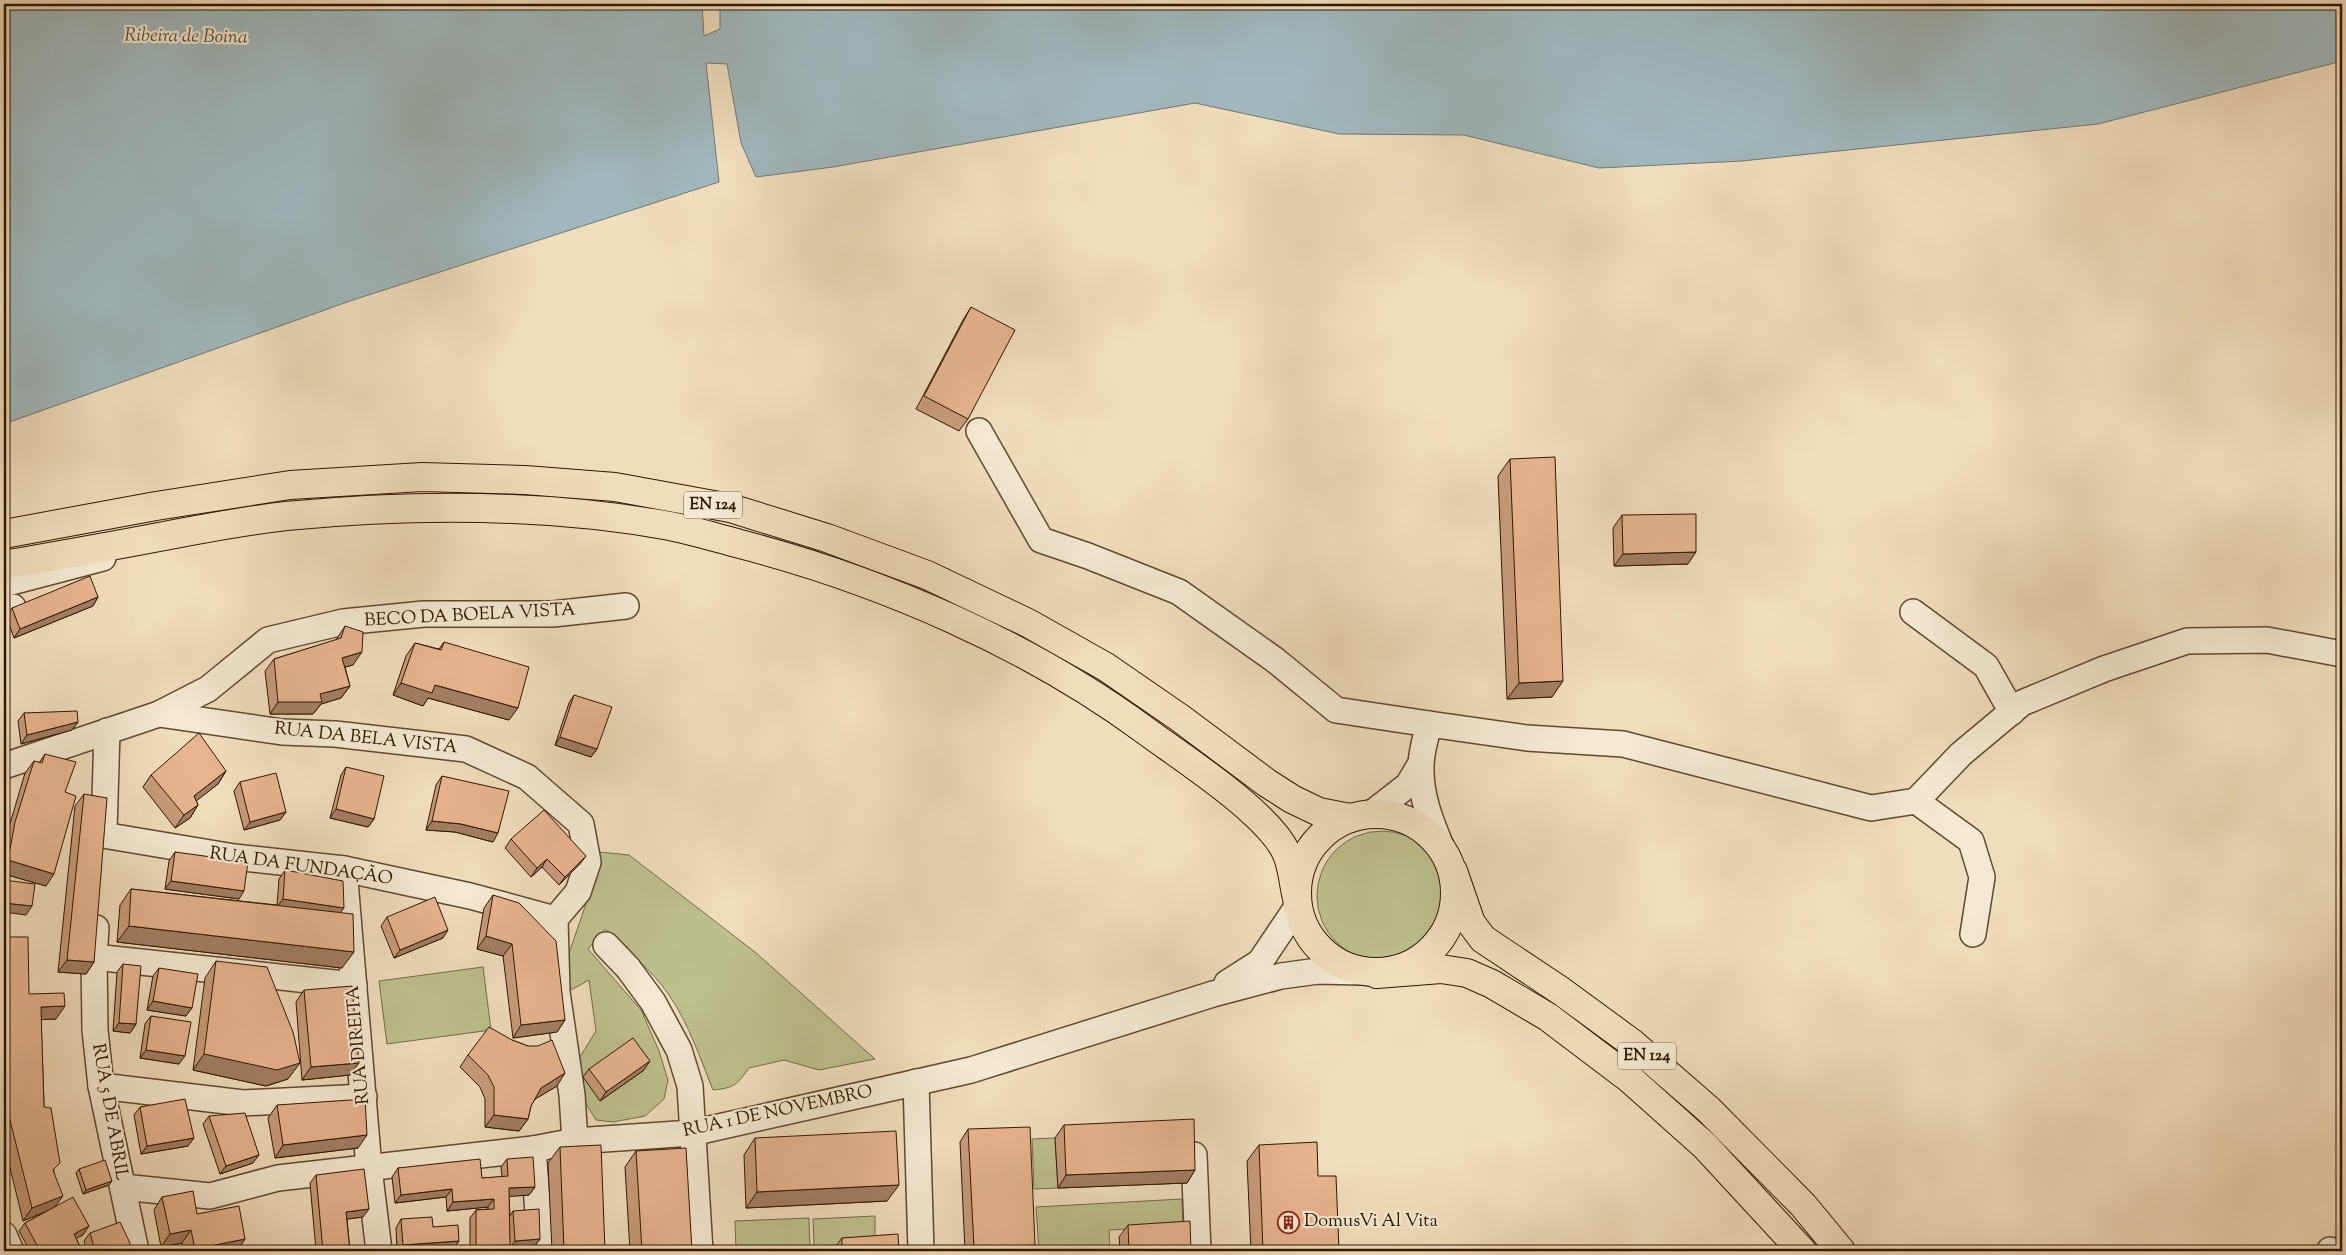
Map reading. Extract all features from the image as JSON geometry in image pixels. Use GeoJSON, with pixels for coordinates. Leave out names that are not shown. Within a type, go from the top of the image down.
{"type":"FeatureCollection","features":[{"type":"Feature","properties":{"kind":"main road","name":"EN 124"},"geometry":{"type":"LineString","coordinates":[[4,534],[156,506],[290,485],[422,477],[525,480],[615,487],[730,508],[827,538],[927,575],[1028,622],[1106,667],[1180,718],[1266,783],[1292,800],[1319,812],[1361,816],[1398,816],[1422,828],[1440,846],[1453,871],[1471,923],[1483,939],[1561,991],[1632,1043],[1708,1109],[1803,1205],[1841,1251]]}},
{"type":"Feature","properties":{"kind":"main road","name":"EN 124"},"geometry":{"type":"LineString","coordinates":[[4,565],[195,530],[282,517],[374,510],[471,508],[574,513],[672,527],[793,558],[914,602],[1067,678],[1119,712],[1219,785],[1258,817],[1280,841],[1288,855],[1305,930],[1319,950],[1338,964],[1369,973],[1441,969],[1467,974],[1492,984],[1548,1017],[1630,1079],[1705,1146],[1802,1251]]}},
{"type":"Feature","properties":{"kind":"main road","name":"EN 124"},"geometry":{"type":"LineString","coordinates":[[1297,900],[1300,869],[1311,847],[1328,829],[1361,816]]}},
{"type":"Feature","properties":{"kind":"main road","name":"EN 124"},"geometry":{"type":"LineString","coordinates":[[1369,973],[1401,970],[1423,958],[1440,941],[1451,919],[1456,895],[1453,871]]}},
{"type":"Feature","properties":{"kind":"street"},"geometry":{"type":"LineString","coordinates":[[979,431],[1041,540],[1088,556],[1179,592],[1275,660],[1336,710],[1527,738],[1623,744],[1871,808],[1916,801],[1961,754],[2022,704],[2104,669],[2187,641],[2267,640],[2342,654]]}},
{"type":"Feature","properties":{"kind":"street"},"geometry":{"type":"LineString","coordinates":[[4,584],[61,570],[195,530]]}},
{"type":"Feature","properties":{"kind":"street","name":"BECO DA BOELA VISTA"},"geometry":{"type":"LineString","coordinates":[[4,766],[159,714],[208,689],[268,640],[343,622],[424,614],[554,614],[626,606]]}},
{"type":"Feature","properties":{"kind":"street"},"geometry":{"type":"LineString","coordinates":[[1912,612],[1986,666],[2012,712]]}},
{"type":"Feature","properties":{"kind":"street","name":"RUA DA BELA VISTA"},"geometry":{"type":"LineString","coordinates":[[159,714],[282,732],[335,734],[466,749],[527,777],[581,824],[588,862],[578,892],[555,918]]}},
{"type":"Feature","properties":{"kind":"street"},"geometry":{"type":"LineString","coordinates":[[1361,816],[1408,785],[1420,765],[1429,724]]}},
{"type":"Feature","properties":{"kind":"street"},"geometry":{"type":"LineString","coordinates":[[101,862],[107,731]]}},
{"type":"Feature","properties":{"kind":"street"},"geometry":{"type":"LineString","coordinates":[[1420,765],[1427,812],[1440,846]]}},
{"type":"Feature","properties":{"kind":"street"},"geometry":{"type":"LineString","coordinates":[[1916,801],[1971,841],[1982,877],[1974,934]]}},
{"type":"Feature","properties":{"kind":"street","name":"RUA DA FUNDAÇÃO"},"geometry":{"type":"LineString","coordinates":[[103,835],[234,857],[344,869],[470,896],[555,918]]}},
{"type":"Feature","properties":{"kind":"street","name":"RUA DIREITA"},"geometry":{"type":"LineString","coordinates":[[344,869],[369,1168],[379,1251]]}},
{"type":"Feature","properties":{"kind":"street"},"geometry":{"type":"LineString","coordinates":[[1213,994],[1260,962],[1297,900]]}},
{"type":"Feature","properties":{"kind":"street","name":"RUA 5 DE ABRIL"},"geometry":{"type":"LineString","coordinates":[[98,908],[94,957],[95,1030],[101,1086],[136,1251]]}},
{"type":"Feature","properties":{"kind":"street"},"geometry":{"type":"LineString","coordinates":[[555,918],[557,992],[572,1095],[575,1141]]}},
{"type":"Feature","properties":{"kind":"street"},"geometry":{"type":"LineString","coordinates":[[606,945],[628,968],[653,1002],[679,1050],[690,1086],[700,1251]]}},
{"type":"Feature","properties":{"kind":"street"},"geometry":{"type":"LineString","coordinates":[[94,957],[354,985]]}},
{"type":"Feature","properties":{"kind":"street"},"geometry":{"type":"LineString","coordinates":[[1213,994],[1281,976],[1300,973],[1318,971],[1369,973]]}},
{"type":"Feature","properties":{"kind":"street","name":"RUA 1 DE NOVEMBRO"},"geometry":{"type":"LineString","coordinates":[[123,1187],[210,1196],[278,1178],[533,1149],[575,1141],[692,1133],[971,1070],[1213,994]]}},
{"type":"Feature","properties":{"kind":"street"},"geometry":{"type":"LineString","coordinates":[[916,1082],[921,1251]]}},
{"type":"Feature","properties":{"kind":"street"},"geometry":{"type":"LineString","coordinates":[[101,1086],[243,1103],[364,1097]]}},
{"type":"Feature","properties":{"kind":"street"},"geometry":{"type":"LineString","coordinates":[[533,1149],[540,1251]]}},
{"type":"Feature","properties":{"kind":"street"},"geometry":{"type":"LineString","coordinates":[[1194,1155],[1198,1251]]}},
{"type":"Feature","properties":{"kind":"street"},"geometry":{"type":"LineString","coordinates":[[4,1235],[11,1251]]}},
{"type":"Feature","properties":{"kind":"green space"},"geometry":{"type":"Polygon","coordinates":[[[1382,831],[1395,832],[1407,836],[1428,850],[1442,871],[1446,883],[1446,909],[1442,921],[1428,942],[1407,956],[1395,960],[1382,961],[1369,960],[1357,956],[1336,942],[1322,921],[1318,909],[1317,896],[1318,883],[1322,871],[1336,850],[1357,836],[1369,832],[1382,831]]]}},
{"type":"Feature","properties":{"kind":"green space"},"geometry":{"type":"Polygon","coordinates":[[[599,852],[629,855],[755,952],[875,1059],[819,1070],[784,1060],[749,1068],[734,1085],[713,1090],[688,1029],[669,995],[647,969],[605,929],[588,949],[641,1010],[659,1051],[668,1080],[664,1099],[645,1116],[613,1122],[596,1120],[581,1096],[577,1062],[596,1031],[589,980],[571,990],[564,968],[591,889],[599,852]]]}},
{"type":"Feature","properties":{"kind":"green space"},"geometry":{"type":"Polygon","coordinates":[[[483,967],[491,1030],[387,1044],[379,981],[483,967]]]}},
{"type":"Feature","properties":{"kind":"green space"},"geometry":{"type":"Polygon","coordinates":[[[1055,1138],[1058,1188],[1034,1189],[1032,1139],[1055,1138]]]}},
{"type":"Feature","properties":{"kind":"green space"},"geometry":{"type":"Polygon","coordinates":[[[1182,1199],[1183,1226],[1109,1230],[1110,1251],[1039,1251],[1036,1207],[1182,1199]]]}},
{"type":"Feature","properties":{"kind":"green space"},"geometry":{"type":"Polygon","coordinates":[[[875,1216],[875,1243],[814,1246],[813,1219],[875,1216]]]}},
{"type":"Feature","properties":{"kind":"green space"},"geometry":{"type":"Polygon","coordinates":[[[809,1218],[810,1251],[736,1251],[735,1221],[809,1218]]]}},
{"type":"Feature","properties":{"kind":"water","name":"Ribeira de Boina"},"geometry":{"type":"Polygon","coordinates":[[[4,4],[702,4],[704,36],[720,29],[720,4],[2342,4],[2342,61],[2098,124],[1742,161],[1599,168],[1464,135],[1339,134],[1195,103],[833,167],[756,177],[741,143],[727,64],[706,63],[719,182],[353,300],[4,424],[4,4]]]}},
{"type":"Feature","properties":{"kind":"building"},"geometry":{"type":"Polygon","coordinates":[[[971,307],[1015,330],[968,419],[924,396],[971,307]]]}},
{"type":"Feature","properties":{"kind":"building"},"geometry":{"type":"Polygon","coordinates":[[[1555,457],[1563,681],[1519,683],[1510,459],[1555,457]]]}},
{"type":"Feature","properties":{"kind":"building"},"geometry":{"type":"Polygon","coordinates":[[[1696,514],[1696,552],[1623,554],[1622,515],[1696,514]]]}},
{"type":"Feature","properties":{"kind":"building"},"geometry":{"type":"Polygon","coordinates":[[[90,576],[98,597],[20,629],[12,608],[90,576]]]}},
{"type":"Feature","properties":{"kind":"building"},"geometry":{"type":"Polygon","coordinates":[[[345,626],[363,632],[362,652],[342,658],[350,686],[320,694],[322,702],[278,702],[274,659],[341,638],[345,626]]]}},
{"type":"Feature","properties":{"kind":"building"},"geometry":{"type":"Polygon","coordinates":[[[444,642],[529,667],[518,708],[435,685],[432,693],[401,683],[415,643],[441,650],[444,642]]]}},
{"type":"Feature","properties":{"kind":"building"},"geometry":{"type":"Polygon","coordinates":[[[574,695],[612,707],[597,749],[560,737],[574,695]]]}},
{"type":"Feature","properties":{"kind":"building"},"geometry":{"type":"Polygon","coordinates":[[[77,711],[78,722],[27,735],[24,713],[77,711]]]}},
{"type":"Feature","properties":{"kind":"building"},"geometry":{"type":"Polygon","coordinates":[[[199,733],[226,771],[194,796],[198,805],[184,815],[151,775],[199,733]]]}},
{"type":"Feature","properties":{"kind":"building"},"geometry":{"type":"Polygon","coordinates":[[[45,754],[76,762],[65,792],[76,796],[54,874],[8,860],[15,822],[34,761],[42,763],[45,754]]]}},
{"type":"Feature","properties":{"kind":"building"},"geometry":{"type":"Polygon","coordinates":[[[346,767],[384,776],[374,819],[336,809],[346,767]]]}},
{"type":"Feature","properties":{"kind":"building"},"geometry":{"type":"Polygon","coordinates":[[[276,773],[286,812],[250,822],[240,782],[276,773]]]}},
{"type":"Feature","properties":{"kind":"building"},"geometry":{"type":"Polygon","coordinates":[[[442,776],[509,791],[498,833],[461,824],[432,821],[442,776]]]}},
{"type":"Feature","properties":{"kind":"building"},"geometry":{"type":"Polygon","coordinates":[[[84,794],[107,798],[94,962],[67,960],[84,794]]]}},
{"type":"Feature","properties":{"kind":"building"},"geometry":{"type":"Polygon","coordinates":[[[544,810],[586,856],[565,877],[547,859],[537,868],[511,839],[544,810]]]}},
{"type":"Feature","properties":{"kind":"building"},"geometry":{"type":"Polygon","coordinates":[[[175,852],[248,862],[244,891],[171,881],[175,852]]]}},
{"type":"Feature","properties":{"kind":"building"},"geometry":{"type":"Polygon","coordinates":[[[285,870],[343,881],[344,908],[283,899],[285,870]]]}},
{"type":"Feature","properties":{"kind":"building"},"geometry":{"type":"Polygon","coordinates":[[[4,880],[35,884],[32,906],[4,903],[4,880]]]}},
{"type":"Feature","properties":{"kind":"building"},"geometry":{"type":"Polygon","coordinates":[[[131,889],[353,914],[354,952],[129,926],[131,889]]]}},
{"type":"Feature","properties":{"kind":"building"},"geometry":{"type":"Polygon","coordinates":[[[493,895],[519,903],[556,941],[565,1020],[521,1025],[512,944],[486,936],[493,895]]]}},
{"type":"Feature","properties":{"kind":"building"},"geometry":{"type":"Polygon","coordinates":[[[435,897],[448,930],[400,950],[387,917],[435,897]]]}},
{"type":"Feature","properties":{"kind":"building"},"geometry":{"type":"Polygon","coordinates":[[[4,937],[28,937],[29,994],[64,993],[65,1006],[41,1007],[44,1107],[51,1108],[60,1163],[53,1170],[63,1196],[32,1208],[7,1108],[4,937]]]}},
{"type":"Feature","properties":{"kind":"building"},"geometry":{"type":"Polygon","coordinates":[[[216,961],[267,967],[293,1032],[300,1063],[277,1070],[204,1054],[216,961]]]}},
{"type":"Feature","properties":{"kind":"building"},"geometry":{"type":"Polygon","coordinates":[[[123,964],[141,966],[136,1024],[119,1023],[123,964]]]}},
{"type":"Feature","properties":{"kind":"building"},"geometry":{"type":"Polygon","coordinates":[[[159,968],[198,974],[192,1008],[153,1001],[159,968]]]}},
{"type":"Feature","properties":{"kind":"building"},"geometry":{"type":"Polygon","coordinates":[[[352,986],[359,1063],[311,1067],[304,990],[352,986]]]}},
{"type":"Feature","properties":{"kind":"building"},"geometry":{"type":"Polygon","coordinates":[[[151,1016],[191,1022],[185,1056],[146,1050],[151,1016]]]}},
{"type":"Feature","properties":{"kind":"building"},"geometry":{"type":"Polygon","coordinates":[[[489,1027],[512,1040],[528,1046],[538,1046],[552,1040],[565,1073],[541,1088],[531,1106],[528,1119],[494,1115],[494,1087],[488,1075],[468,1055],[489,1027]]]}},
{"type":"Feature","properties":{"kind":"building"},"geometry":{"type":"Polygon","coordinates":[[[633,1038],[650,1061],[606,1092],[589,1069],[633,1038]]]}},
{"type":"Feature","properties":{"kind":"building"},"geometry":{"type":"Polygon","coordinates":[[[185,1099],[194,1138],[147,1146],[140,1107],[185,1099]]]}},
{"type":"Feature","properties":{"kind":"building"},"geometry":{"type":"Polygon","coordinates":[[[365,1099],[367,1135],[283,1145],[277,1105],[365,1099]]]}},
{"type":"Feature","properties":{"kind":"building"},"geometry":{"type":"Polygon","coordinates":[[[245,1113],[259,1155],[226,1166],[209,1116],[245,1113]]]}},
{"type":"Feature","properties":{"kind":"building"},"geometry":{"type":"Polygon","coordinates":[[[1194,1119],[1195,1170],[1066,1175],[1064,1125],[1194,1119]]]}},
{"type":"Feature","properties":{"kind":"building"},"geometry":{"type":"Polygon","coordinates":[[[1030,1127],[1035,1245],[974,1248],[968,1129],[1030,1127]]]}},
{"type":"Feature","properties":{"kind":"building"},"geometry":{"type":"Polygon","coordinates":[[[896,1131],[899,1185],[757,1192],[755,1138],[896,1131]]]}},
{"type":"Feature","properties":{"kind":"building","name":"DomusVi Al Vita"},"geometry":{"type":"Polygon","coordinates":[[[1317,1142],[1318,1176],[1336,1176],[1339,1251],[1263,1251],[1259,1145],[1317,1142]]]}},
{"type":"Feature","properties":{"kind":"building"},"geometry":{"type":"Polygon","coordinates":[[[601,1145],[605,1251],[564,1251],[560,1147],[601,1145]]]}},
{"type":"Feature","properties":{"kind":"building"},"geometry":{"type":"Polygon","coordinates":[[[686,1148],[692,1251],[642,1251],[636,1151],[686,1148]]]}},
{"type":"Feature","properties":{"kind":"building"},"geometry":{"type":"Polygon","coordinates":[[[533,1157],[535,1187],[509,1188],[510,1245],[476,1246],[476,1210],[494,1209],[494,1199],[453,1202],[452,1189],[401,1195],[398,1168],[480,1159],[482,1178],[508,1176],[507,1159],[533,1157]]]}},
{"type":"Feature","properties":{"kind":"building"},"geometry":{"type":"Polygon","coordinates":[[[105,1160],[112,1181],[86,1190],[79,1169],[105,1160]]]}},
{"type":"Feature","properties":{"kind":"building"},"geometry":{"type":"Polygon","coordinates":[[[364,1169],[369,1209],[346,1212],[350,1251],[323,1251],[316,1175],[364,1169]]]}},
{"type":"Feature","properties":{"kind":"building"},"geometry":{"type":"Polygon","coordinates":[[[193,1191],[197,1214],[239,1206],[245,1239],[195,1249],[191,1230],[170,1234],[162,1197],[193,1191]]]}},
{"type":"Feature","properties":{"kind":"building"},"geometry":{"type":"Polygon","coordinates":[[[73,1197],[89,1226],[74,1234],[82,1251],[50,1251],[49,1248],[40,1251],[25,1223],[73,1197]]]}},
{"type":"Feature","properties":{"kind":"building"},"geometry":{"type":"Polygon","coordinates":[[[539,1209],[540,1239],[515,1241],[513,1211],[539,1209]]]}},
{"type":"Feature","properties":{"kind":"building"},"geometry":{"type":"Polygon","coordinates":[[[432,1217],[433,1227],[458,1225],[459,1241],[403,1245],[401,1219],[432,1217]]]}},
{"type":"Feature","properties":{"kind":"building"},"geometry":{"type":"Polygon","coordinates":[[[1190,1221],[1191,1251],[1129,1251],[1128,1225],[1190,1221]]]}},
{"type":"Feature","properties":{"kind":"building"},"geometry":{"type":"Polygon","coordinates":[[[120,1222],[130,1243],[128,1251],[95,1251],[90,1233],[120,1222]]]}},
{"type":"Feature","properties":{"kind":"building"},"geometry":{"type":"Polygon","coordinates":[[[898,1234],[899,1251],[842,1251],[842,1238],[898,1234]]]}},
{"type":"Feature","properties":{"kind":"place","name":"DomusVi Al Vita"},"geometry":{"type":"Point","coordinates":[1288,1222]}}]}
